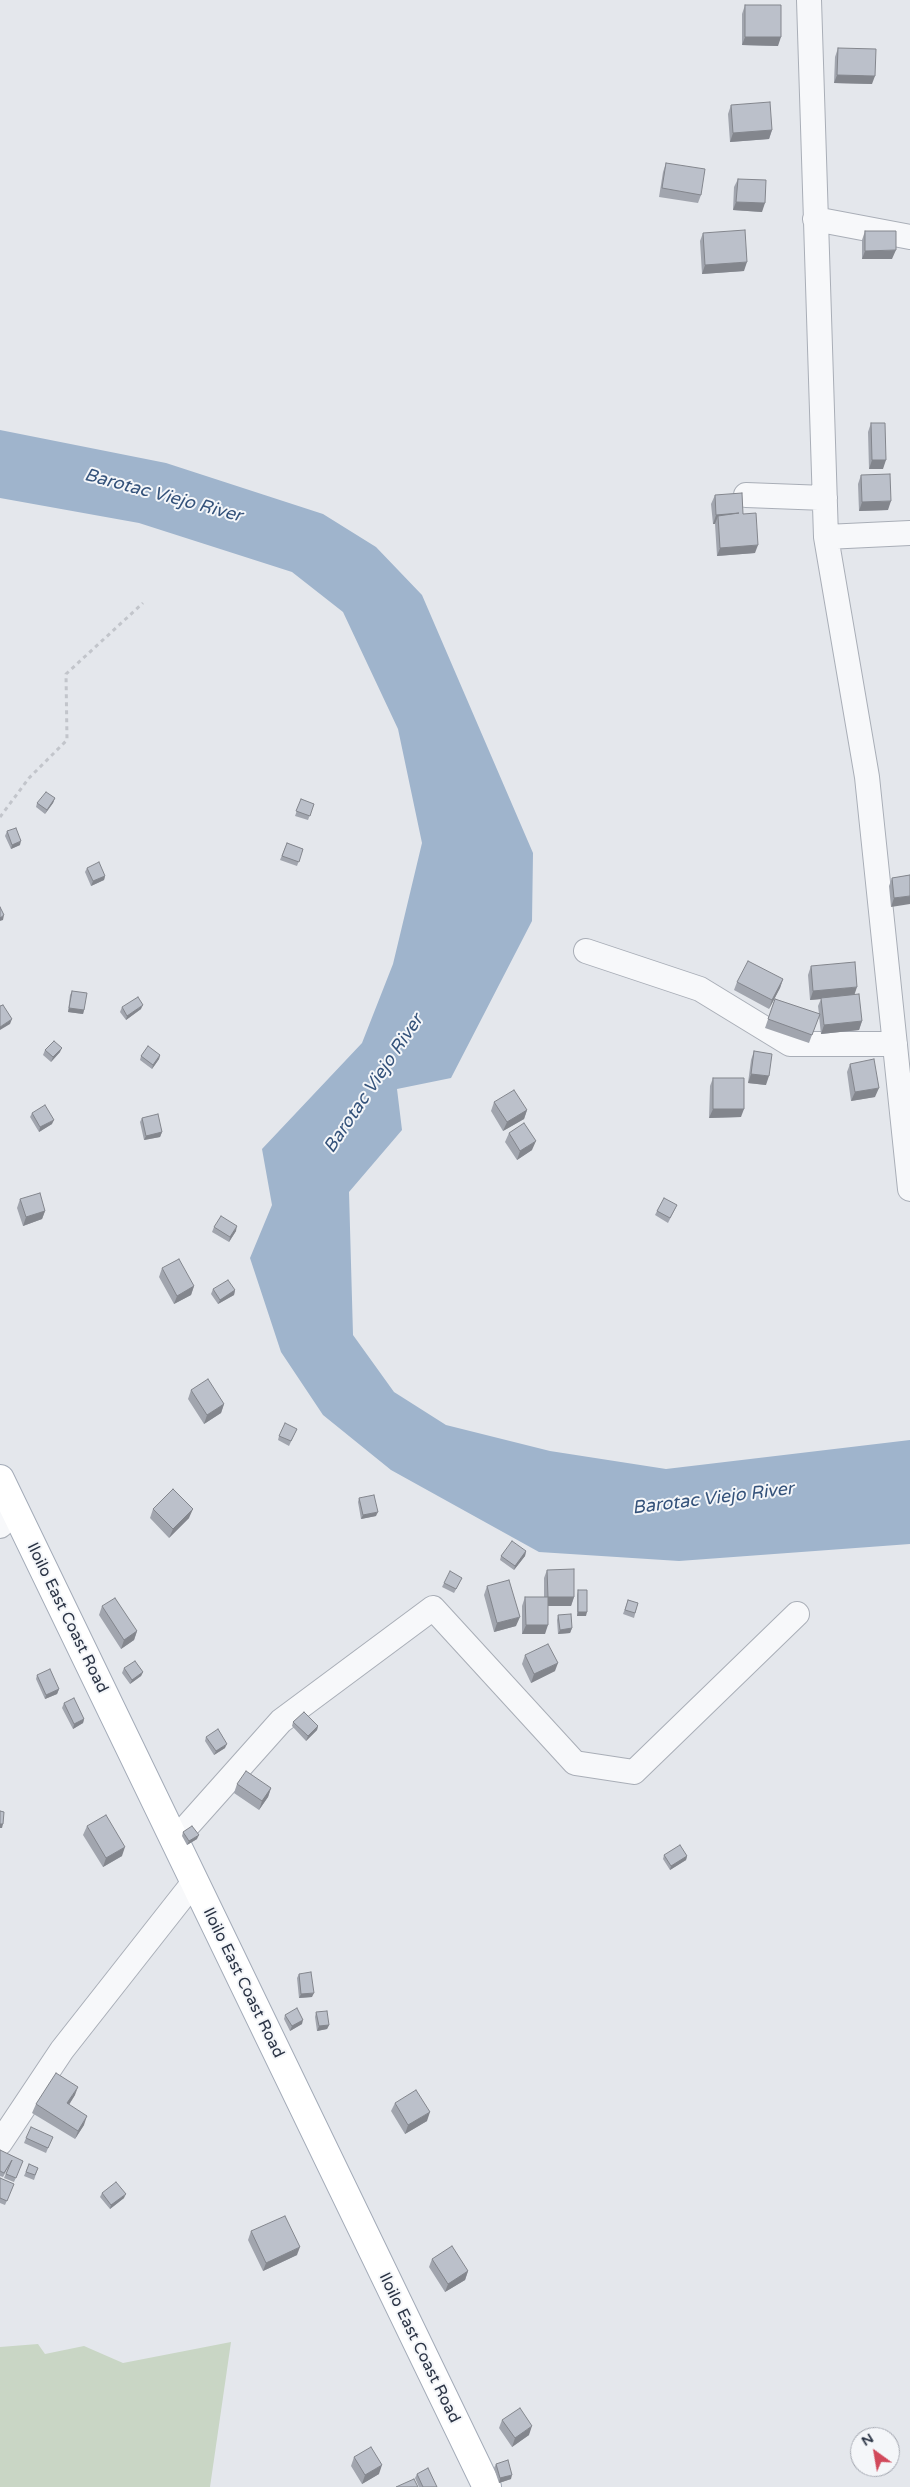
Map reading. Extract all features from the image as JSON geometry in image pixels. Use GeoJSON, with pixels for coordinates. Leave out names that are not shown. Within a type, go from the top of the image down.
{"type":"FeatureCollection","features":[{"type":"Feature","properties":{"kind":"main road","name":"Iloilo East Coast Road"},"geometry":{"type":"LineString","coordinates":[[0,1479],[8,1519],[174,1841],[486,2487]]}},
{"type":"Feature","properties":{"kind":"street"},"geometry":{"type":"LineString","coordinates":[[809,0],[826,537],[867,777],[910,1189]]}},
{"type":"Feature","properties":{"kind":"street"},"geometry":{"type":"LineString","coordinates":[[815,219],[910,237]]}},
{"type":"Feature","properties":{"kind":"street"},"geometry":{"type":"LineString","coordinates":[[746,495],[825,498]]}},
{"type":"Feature","properties":{"kind":"street"},"geometry":{"type":"LineString","coordinates":[[826,537],[910,534]]}},
{"type":"Feature","properties":{"kind":"street"},"geometry":{"type":"LineString","coordinates":[[586,951],[700,989],[790,1044],[895,1044]]}},
{"type":"Feature","properties":{"kind":"street"},"geometry":{"type":"LineString","coordinates":[[174,1841],[281,1721],[433,1608],[575,1763],[634,1772],[797,1614]]}},
{"type":"Feature","properties":{"kind":"street"},"geometry":{"type":"LineString","coordinates":[[0,2143],[62,2050],[194,1882]]}},
{"type":"Feature","properties":{"kind":"path"},"geometry":{"type":"LineString","coordinates":[[0,817],[29,778],[67,740],[66,674],[144,603]]}},
{"type":"Feature","properties":{"kind":"green space"},"geometry":{"type":"Polygon","coordinates":[[[231,2342],[210,2487],[0,2487],[0,2347],[38,2344],[45,2354],[84,2346],[123,2363],[231,2342]]]}},
{"type":"Feature","properties":{"kind":"water","name":"Barotac Viejo River"},"geometry":{"type":"Polygon","coordinates":[[[0,430],[166,463],[323,514],[376,547],[422,595],[533,853],[532,921],[451,1078],[397,1089],[402,1130],[349,1192],[353,1335],[394,1392],[446,1425],[550,1451],[666,1469],[910,1440],[910,1544],[679,1561],[539,1552],[391,1470],[323,1415],[281,1352],[250,1258],[272,1205],[262,1149],[362,1043],[393,964],[422,843],[398,729],[343,612],[292,572],[139,523],[0,498],[0,430]]]}},
{"type":"Feature","properties":{"kind":"building"},"geometry":{"type":"Polygon","coordinates":[[[745,5],[781,5],[781,37],[745,37],[745,5]]]}},
{"type":"Feature","properties":{"kind":"building"},"geometry":{"type":"Polygon","coordinates":[[[838,48],[876,49],[875,76],[837,75],[838,48]]]}},
{"type":"Feature","properties":{"kind":"building"},"geometry":{"type":"Polygon","coordinates":[[[770,102],[772,130],[733,133],[731,105],[770,102]]]}},
{"type":"Feature","properties":{"kind":"building"},"geometry":{"type":"Polygon","coordinates":[[[666,163],[705,169],[701,195],[662,188],[666,163]]]}},
{"type":"Feature","properties":{"kind":"building"},"geometry":{"type":"Polygon","coordinates":[[[738,179],[766,180],[765,203],[736,202],[738,179]]]}},
{"type":"Feature","properties":{"kind":"building"},"geometry":{"type":"Polygon","coordinates":[[[745,230],[747,262],[705,265],[703,233],[745,230]]]}},
{"type":"Feature","properties":{"kind":"building"},"geometry":{"type":"Polygon","coordinates":[[[865,231],[896,231],[896,250],[865,251],[865,231]]]}},
{"type":"Feature","properties":{"kind":"building"},"geometry":{"type":"Polygon","coordinates":[[[871,423],[885,423],[886,460],[872,460],[871,423]]]}},
{"type":"Feature","properties":{"kind":"building"},"geometry":{"type":"Polygon","coordinates":[[[890,474],[891,501],[862,502],[861,475],[890,474]]]}},
{"type":"Feature","properties":{"kind":"building"},"geometry":{"type":"Polygon","coordinates":[[[742,493],[743,514],[756,513],[758,545],[720,548],[718,516],[739,513],[716,515],[715,495],[742,493]]]}},
{"type":"Feature","properties":{"kind":"building"},"geometry":{"type":"Polygon","coordinates":[[[46,792],[55,798],[47,810],[37,803],[46,792]]]}},
{"type":"Feature","properties":{"kind":"building"},"geometry":{"type":"Polygon","coordinates":[[[301,799],[314,804],[310,816],[296,811],[301,799]]]}},
{"type":"Feature","properties":{"kind":"building"},"geometry":{"type":"Polygon","coordinates":[[[16,828],[21,841],[12,845],[7,831],[16,828]]]}},
{"type":"Feature","properties":{"kind":"building"},"geometry":{"type":"Polygon","coordinates":[[[287,843],[303,849],[299,862],[282,856],[287,843]]]}},
{"type":"Feature","properties":{"kind":"building"},"geometry":{"type":"Polygon","coordinates":[[[99,862],[105,876],[93,881],[87,868],[99,862]]]}},
{"type":"Feature","properties":{"kind":"building"},"geometry":{"type":"Polygon","coordinates":[[[910,875],[910,896],[894,898],[892,878],[910,875]]]}},
{"type":"Feature","properties":{"kind":"building"},"geometry":{"type":"Polygon","coordinates":[[[0,907],[4,915],[0,918],[0,907]]]}},
{"type":"Feature","properties":{"kind":"building"},"geometry":{"type":"Polygon","coordinates":[[[748,961],[783,979],[772,1000],[737,982],[748,961]]]}},
{"type":"Feature","properties":{"kind":"building"},"geometry":{"type":"Polygon","coordinates":[[[855,962],[857,987],[813,991],[811,966],[855,962]]]}},
{"type":"Feature","properties":{"kind":"building"},"geometry":{"type":"Polygon","coordinates":[[[72,991],[87,993],[84,1010],[69,1008],[72,991]]]}},
{"type":"Feature","properties":{"kind":"building"},"geometry":{"type":"Polygon","coordinates":[[[859,994],[862,1021],[824,1025],[821,998],[859,994]]]}},
{"type":"Feature","properties":{"kind":"building"},"geometry":{"type":"Polygon","coordinates":[[[138,997],[143,1005],[127,1016],[122,1007],[138,997]]]}},
{"type":"Feature","properties":{"kind":"building"},"geometry":{"type":"Polygon","coordinates":[[[775,999],[820,1014],[812,1035],[768,1019],[775,999]]]}},
{"type":"Feature","properties":{"kind":"building"},"geometry":{"type":"Polygon","coordinates":[[[3,1005],[12,1019],[0,1027],[0,1006],[3,1005]]]}},
{"type":"Feature","properties":{"kind":"building"},"geometry":{"type":"Polygon","coordinates":[[[54,1041],[62,1048],[53,1057],[45,1050],[54,1041]]]}},
{"type":"Feature","properties":{"kind":"building"},"geometry":{"type":"Polygon","coordinates":[[[148,1046],[160,1055],[153,1065],[141,1056],[148,1046]]]}},
{"type":"Feature","properties":{"kind":"building"},"geometry":{"type":"Polygon","coordinates":[[[754,1051],[772,1054],[769,1076],[751,1074],[754,1051]]]}},
{"type":"Feature","properties":{"kind":"building"},"geometry":{"type":"Polygon","coordinates":[[[874,1059],[879,1088],[855,1092],[850,1064],[874,1059]]]}},
{"type":"Feature","properties":{"kind":"building"},"geometry":{"type":"Polygon","coordinates":[[[713,1078],[744,1078],[744,1109],[713,1109],[713,1078]]]}},
{"type":"Feature","properties":{"kind":"building"},"geometry":{"type":"Polygon","coordinates":[[[514,1090],[527,1110],[507,1122],[494,1102],[514,1090]]]}},
{"type":"Feature","properties":{"kind":"building"},"geometry":{"type":"Polygon","coordinates":[[[45,1105],[54,1120],[40,1127],[32,1113],[45,1105]]]}},
{"type":"Feature","properties":{"kind":"building"},"geometry":{"type":"Polygon","coordinates":[[[158,1114],[162,1132],[146,1136],[142,1118],[158,1114]]]}},
{"type":"Feature","properties":{"kind":"building"},"geometry":{"type":"Polygon","coordinates":[[[524,1123],[536,1141],[520,1151],[509,1133],[524,1123]]]}},
{"type":"Feature","properties":{"kind":"building"},"geometry":{"type":"Polygon","coordinates":[[[40,1193],[45,1211],[26,1217],[20,1199],[40,1193]]]}},
{"type":"Feature","properties":{"kind":"building"},"geometry":{"type":"Polygon","coordinates":[[[664,1198],[677,1205],[670,1218],[657,1211],[664,1198]]]}},
{"type":"Feature","properties":{"kind":"building"},"geometry":{"type":"Polygon","coordinates":[[[221,1216],[237,1226],[230,1237],[214,1227],[221,1216]]]}},
{"type":"Feature","properties":{"kind":"building"},"geometry":{"type":"Polygon","coordinates":[[[179,1259],[194,1286],[177,1296],[162,1268],[179,1259]]]}},
{"type":"Feature","properties":{"kind":"building"},"geometry":{"type":"Polygon","coordinates":[[[228,1280],[235,1290],[220,1300],[213,1289],[228,1280]]]}},
{"type":"Feature","properties":{"kind":"building"},"geometry":{"type":"Polygon","coordinates":[[[208,1379],[224,1404],[207,1415],[191,1390],[208,1379]]]}},
{"type":"Feature","properties":{"kind":"building"},"geometry":{"type":"Polygon","coordinates":[[[285,1423],[297,1429],[291,1441],[279,1436],[285,1423]]]}},
{"type":"Feature","properties":{"kind":"building"},"geometry":{"type":"Polygon","coordinates":[[[173,1489],[193,1509],[173,1529],[153,1509],[173,1489]]]}},
{"type":"Feature","properties":{"kind":"building"},"geometry":{"type":"Polygon","coordinates":[[[374,1495],[378,1512],[363,1515],[359,1498],[374,1495]]]}},
{"type":"Feature","properties":{"kind":"building"},"geometry":{"type":"Polygon","coordinates":[[[512,1541],[526,1551],[515,1566],[501,1556],[512,1541]]]}},
{"type":"Feature","properties":{"kind":"building"},"geometry":{"type":"Polygon","coordinates":[[[574,1569],[574,1597],[548,1597],[547,1570],[574,1569]]]}},
{"type":"Feature","properties":{"kind":"building"},"geometry":{"type":"Polygon","coordinates":[[[450,1571],[462,1578],[456,1589],[444,1583],[450,1571]]]}},
{"type":"Feature","properties":{"kind":"building"},"geometry":{"type":"Polygon","coordinates":[[[509,1580],[520,1617],[497,1623],[487,1586],[509,1580]]]}},
{"type":"Feature","properties":{"kind":"building"},"geometry":{"type":"Polygon","coordinates":[[[578,1590],[587,1590],[587,1612],[578,1612],[578,1590]]]}},
{"type":"Feature","properties":{"kind":"building"},"geometry":{"type":"Polygon","coordinates":[[[525,1597],[548,1597],[548,1625],[526,1625],[525,1597]]]}},
{"type":"Feature","properties":{"kind":"building"},"geometry":{"type":"Polygon","coordinates":[[[115,1598],[137,1631],[124,1640],[102,1606],[115,1598]]]}},
{"type":"Feature","properties":{"kind":"building"},"geometry":{"type":"Polygon","coordinates":[[[628,1600],[638,1603],[635,1613],[625,1610],[628,1600]]]}},
{"type":"Feature","properties":{"kind":"building"},"geometry":{"type":"Polygon","coordinates":[[[571,1614],[572,1628],[560,1630],[558,1615],[571,1614]]]}},
{"type":"Feature","properties":{"kind":"building"},"geometry":{"type":"Polygon","coordinates":[[[548,1644],[558,1663],[534,1674],[525,1655],[548,1644]]]}},
{"type":"Feature","properties":{"kind":"building"},"geometry":{"type":"Polygon","coordinates":[[[135,1661],[143,1672],[132,1680],[124,1668],[135,1661]]]}},
{"type":"Feature","properties":{"kind":"building"},"geometry":{"type":"Polygon","coordinates":[[[50,1669],[59,1689],[46,1695],[37,1675],[50,1669]]]}},
{"type":"Feature","properties":{"kind":"building"},"geometry":{"type":"Polygon","coordinates":[[[74,1698],[84,1719],[74,1724],[64,1703],[74,1698]]]}},
{"type":"Feature","properties":{"kind":"building"},"geometry":{"type":"Polygon","coordinates":[[[304,1712],[318,1726],[308,1736],[293,1722],[304,1712]]]}},
{"type":"Feature","properties":{"kind":"building"},"geometry":{"type":"Polygon","coordinates":[[[218,1729],[227,1744],[216,1751],[206,1737],[218,1729]]]}},
{"type":"Feature","properties":{"kind":"building"},"geometry":{"type":"Polygon","coordinates":[[[246,1771],[271,1788],[262,1801],[237,1784],[246,1771]]]}},
{"type":"Feature","properties":{"kind":"building"},"geometry":{"type":"Polygon","coordinates":[[[0,1811],[4,1812],[3,1824],[0,1824],[0,1811]]]}},
{"type":"Feature","properties":{"kind":"building"},"geometry":{"type":"Polygon","coordinates":[[[106,1815],[125,1847],[106,1858],[87,1826],[106,1815]]]}},
{"type":"Feature","properties":{"kind":"building"},"geometry":{"type":"Polygon","coordinates":[[[192,1826],[199,1835],[189,1841],[183,1832],[192,1826]]]}},
{"type":"Feature","properties":{"kind":"building"},"geometry":{"type":"Polygon","coordinates":[[[680,1845],[687,1856],[671,1866],[664,1855],[680,1845]]]}},
{"type":"Feature","properties":{"kind":"building"},"geometry":{"type":"Polygon","coordinates":[[[311,1972],[314,1993],[301,1994],[299,1974],[311,1972]]]}},
{"type":"Feature","properties":{"kind":"building"},"geometry":{"type":"Polygon","coordinates":[[[297,2008],[303,2020],[292,2026],[285,2015],[297,2008]]]}},
{"type":"Feature","properties":{"kind":"building"},"geometry":{"type":"Polygon","coordinates":[[[327,2011],[329,2025],[319,2026],[316,2012],[327,2011]]]}},
{"type":"Feature","properties":{"kind":"building"},"geometry":{"type":"Polygon","coordinates":[[[56,2073],[78,2087],[67,2103],[87,2116],[78,2131],[36,2104],[56,2073]]]}},
{"type":"Feature","properties":{"kind":"building"},"geometry":{"type":"Polygon","coordinates":[[[416,2090],[430,2112],[408,2125],[395,2103],[416,2090]]]}},
{"type":"Feature","properties":{"kind":"building"},"geometry":{"type":"Polygon","coordinates":[[[31,2127],[53,2137],[48,2148],[26,2138],[31,2127]]]}},
{"type":"Feature","properties":{"kind":"building"},"geometry":{"type":"Polygon","coordinates":[[[0,2150],[23,2161],[16,2178],[6,2174],[12,2160],[4,2173],[0,2171],[0,2150]]]}},
{"type":"Feature","properties":{"kind":"building"},"geometry":{"type":"Polygon","coordinates":[[[29,2164],[38,2168],[35,2175],[26,2172],[29,2164]]]}},
{"type":"Feature","properties":{"kind":"building"},"geometry":{"type":"Polygon","coordinates":[[[0,2178],[14,2184],[7,2201],[0,2198],[0,2178]]]}},
{"type":"Feature","properties":{"kind":"building"},"geometry":{"type":"Polygon","coordinates":[[[116,2182],[126,2194],[111,2205],[102,2193],[116,2182]]]}},
{"type":"Feature","properties":{"kind":"building"},"geometry":{"type":"Polygon","coordinates":[[[285,2216],[300,2247],[266,2263],[251,2231],[285,2216]]]}},
{"type":"Feature","properties":{"kind":"building"},"geometry":{"type":"Polygon","coordinates":[[[452,2246],[468,2271],[448,2284],[432,2259],[452,2246]]]}},
{"type":"Feature","properties":{"kind":"building"},"geometry":{"type":"Polygon","coordinates":[[[520,2408],[532,2426],[515,2438],[502,2420],[520,2408]]]}},
{"type":"Feature","properties":{"kind":"building"},"geometry":{"type":"Polygon","coordinates":[[[371,2447],[382,2465],[365,2475],[354,2457],[371,2447]]]}},
{"type":"Feature","properties":{"kind":"building"},"geometry":{"type":"Polygon","coordinates":[[[508,2460],[512,2475],[500,2478],[496,2464],[508,2460]]]}},
{"type":"Feature","properties":{"kind":"building"},"geometry":{"type":"Polygon","coordinates":[[[428,2468],[437,2487],[423,2487],[417,2474],[428,2468]]]}},
{"type":"Feature","properties":{"kind":"building"},"geometry":{"type":"Polygon","coordinates":[[[414,2479],[418,2487],[396,2487],[414,2479]]]}}]}
